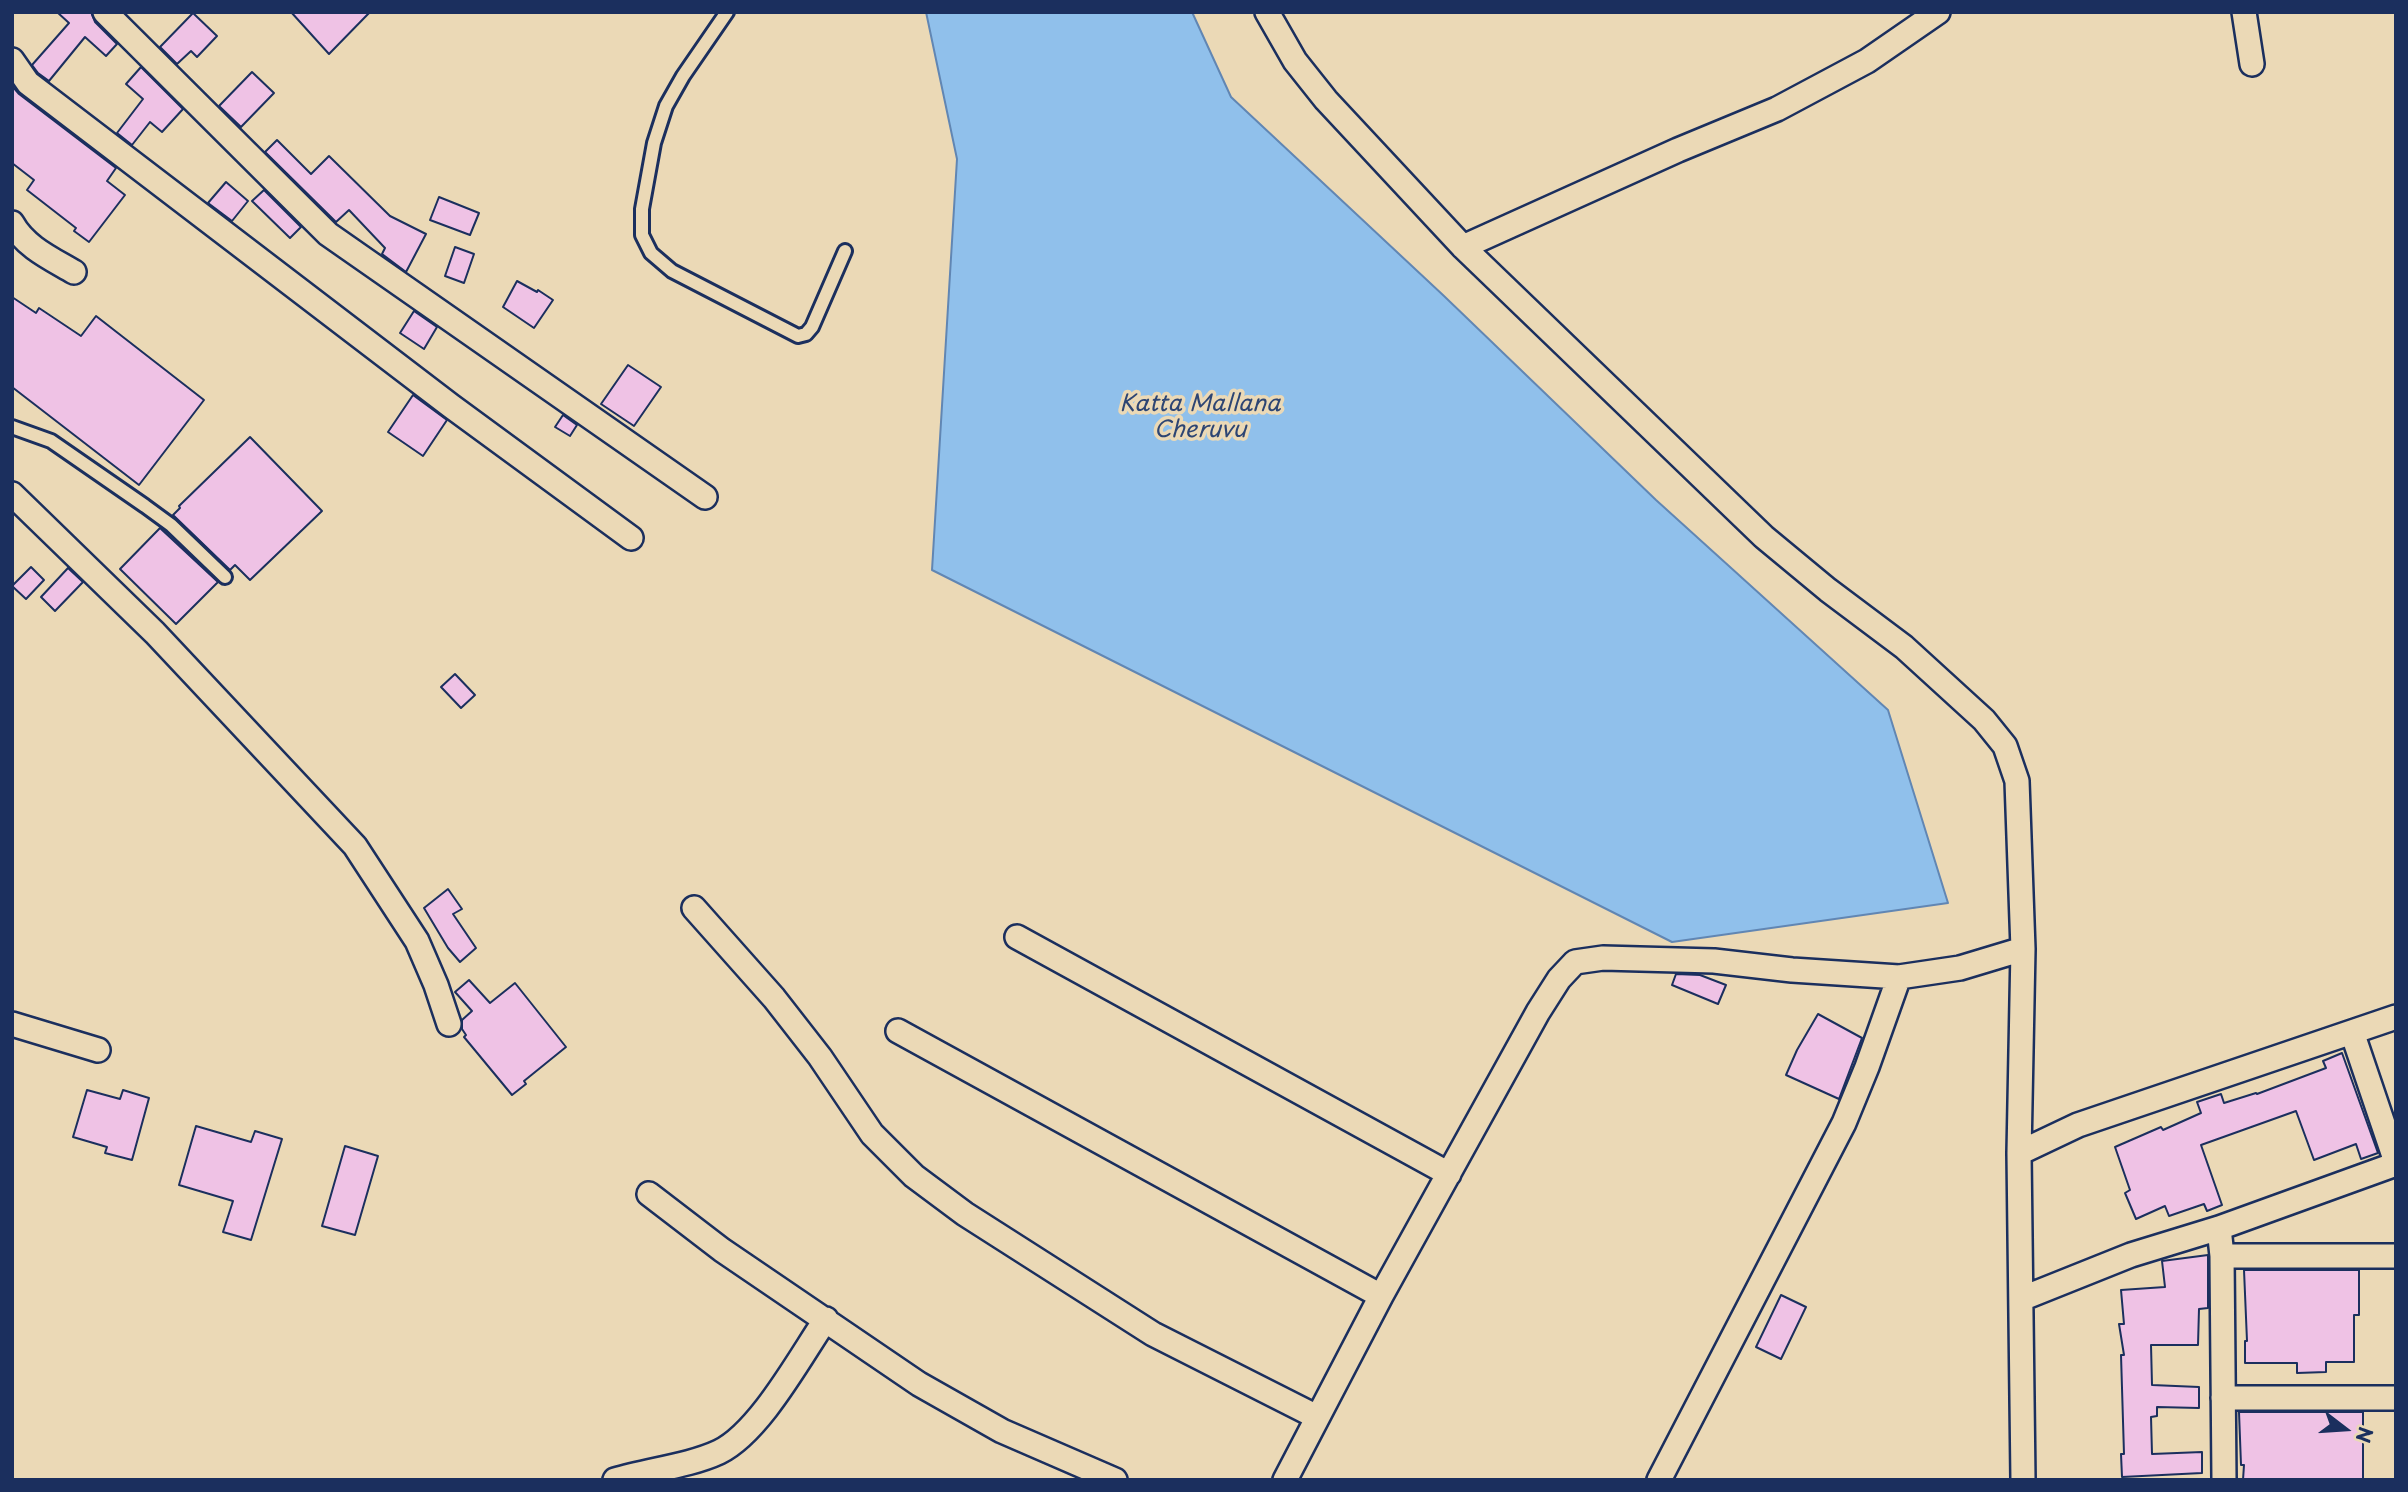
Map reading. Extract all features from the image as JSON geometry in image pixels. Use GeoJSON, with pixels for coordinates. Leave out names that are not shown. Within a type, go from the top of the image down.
{"type":"FeatureCollection","features":[{"type":"Feature","properties":{"kind":"street"},"geometry":{"type":"LineString","coordinates":[[105,12],[328,234],[705,497]]}},
{"type":"Feature","properties":{"kind":"street"},"geometry":{"type":"LineString","coordinates":[[1267,12],[1295,61],[1326,100],[1463,247],[1764,537],[1828,590],[1904,647],[1984,720],[2004,746],[2017,781],[2023,949],[2019,1153],[2023,1480]]}},
{"type":"Feature","properties":{"kind":"street"},"geometry":{"type":"LineString","coordinates":[[1463,247],[1678,149],[1777,109],[1867,61],[1938,12]]}},
{"type":"Feature","properties":{"kind":"street"},"geometry":{"type":"LineString","coordinates":[[2244,12],[2252,64]]}},
{"type":"Feature","properties":{"kind":"street"},"geometry":{"type":"LineString","coordinates":[[12,60],[28,83],[451,406],[631,538]]}},
{"type":"Feature","properties":{"kind":"street"},"geometry":{"type":"LineString","coordinates":[[12,223],[17,233],[30,245],[74,272]]}},
{"type":"Feature","properties":{"kind":"street"},"geometry":{"type":"LineString","coordinates":[[12,494],[155,632],[355,846],[417,941],[449,1024]]}},
{"type":"Feature","properties":{"kind":"street"},"geometry":{"type":"LineString","coordinates":[[694,908],[774,998],[820,1057],[872,1134],[914,1176],[965,1214],[1153,1334],[1317,1417]]}},
{"type":"Feature","properties":{"kind":"street"},"geometry":{"type":"LineString","coordinates":[[1017,937],[1449,1174]]}},
{"type":"Feature","properties":{"kind":"street"},"geometry":{"type":"LineString","coordinates":[[1285,1480],[1381,1296],[1538,1012],[1559,979],[1575,962],[1603,958],[1714,961],[1792,970],[1899,976],[1960,968],[2023,949]]}},
{"type":"Feature","properties":{"kind":"street"},"geometry":{"type":"LineString","coordinates":[[1669,1474],[1844,1123],[1899,976]]}},
{"type":"Feature","properties":{"kind":"street"},"geometry":{"type":"LineString","coordinates":[[2019,1153],[2078,1125],[2396,1017]]}},
{"type":"Feature","properties":{"kind":"street"},"geometry":{"type":"LineString","coordinates":[[12,1024],[98,1050]]}},
{"type":"Feature","properties":{"kind":"street"},"geometry":{"type":"LineString","coordinates":[[898,1031],[1381,1296]]}},
{"type":"Feature","properties":{"kind":"street"},"geometry":{"type":"LineString","coordinates":[[2021,1298],[2131,1255],[2220,1228],[2396,1163],[2352,1032]]}},
{"type":"Feature","properties":{"kind":"street"},"geometry":{"type":"LineString","coordinates":[[649,1194],[722,1250],[919,1384],[1002,1431],[1115,1480]]}},
{"type":"Feature","properties":{"kind":"street"},"geometry":{"type":"LineString","coordinates":[[2220,1228],[2224,1480]]}},
{"type":"Feature","properties":{"kind":"street"},"geometry":{"type":"LineString","coordinates":[[2222,1256],[2396,1256]]}},
{"type":"Feature","properties":{"kind":"street"},"geometry":{"type":"LineString","coordinates":[[615,1480],[718,1452],[741,1439],[758,1419],[826,1319]]}},
{"type":"Feature","properties":{"kind":"street"},"geometry":{"type":"LineString","coordinates":[[2223,1398],[2396,1398]]}},
{"type":"Feature","properties":{"kind":"lane"},"geometry":{"type":"LineString","coordinates":[[727,12],[682,76],[666,106],[654,143],[642,209],[642,235],[646,244],[651,253],[672,271],[798,336],[806,334],[813,327],[845,251]]}},
{"type":"Feature","properties":{"kind":"lane"},"geometry":{"type":"LineString","coordinates":[[12,427],[51,441],[171,525],[225,577]]}},
{"type":"Feature","properties":{"kind":"water","name":"Katta Mallana Cheruvu"},"geometry":{"type":"Polygon","coordinates":[[[926,12],[1192,12],[1231,97],[1444,296],[1656,500],[1888,710],[1948,903],[1672,942],[932,570],[957,159],[926,12]]]}},
{"type":"Feature","properties":{"kind":"building"},"geometry":{"type":"Polygon","coordinates":[[[57,12],[91,12],[95,22],[117,44],[106,56],[85,37],[49,81],[32,65],[69,23],[57,12]]]}},
{"type":"Feature","properties":{"kind":"building"},"geometry":{"type":"Polygon","coordinates":[[[291,12],[370,12],[329,54],[291,12]]]}},
{"type":"Feature","properties":{"kind":"building"},"geometry":{"type":"Polygon","coordinates":[[[193,13],[217,36],[197,57],[191,51],[177,64],[160,47],[193,13]]]}},
{"type":"Feature","properties":{"kind":"building"},"geometry":{"type":"Polygon","coordinates":[[[141,67],[183,109],[162,132],[150,122],[132,145],[117,133],[143,99],[126,84],[141,67]]]}},
{"type":"Feature","properties":{"kind":"building"},"geometry":{"type":"Polygon","coordinates":[[[252,72],[274,93],[241,127],[219,106],[252,72]]]}},
{"type":"Feature","properties":{"kind":"building"},"geometry":{"type":"Polygon","coordinates":[[[13,87],[116,168],[107,181],[125,195],[89,242],[74,231],[76,228],[27,190],[34,180],[12,163],[13,87]]]}},
{"type":"Feature","properties":{"kind":"building"},"geometry":{"type":"Polygon","coordinates":[[[277,140],[311,174],[329,156],[390,216],[426,234],[406,272],[382,254],[385,248],[349,210],[336,222],[265,152],[277,140]]]}},
{"type":"Feature","properties":{"kind":"building"},"geometry":{"type":"Polygon","coordinates":[[[226,182],[248,201],[232,221],[208,203],[226,182]]]}},
{"type":"Feature","properties":{"kind":"building"},"geometry":{"type":"Polygon","coordinates":[[[264,190],[301,227],[290,238],[252,201],[264,190]]]}},
{"type":"Feature","properties":{"kind":"building"},"geometry":{"type":"Polygon","coordinates":[[[439,197],[479,213],[470,235],[430,220],[439,197]]]}},
{"type":"Feature","properties":{"kind":"building"},"geometry":{"type":"Polygon","coordinates":[[[455,247],[474,254],[464,283],[445,276],[455,247]]]}},
{"type":"Feature","properties":{"kind":"building"},"geometry":{"type":"Polygon","coordinates":[[[517,281],[553,300],[534,328],[503,307],[517,281]]]}},
{"type":"Feature","properties":{"kind":"building"},"geometry":{"type":"Polygon","coordinates":[[[12,297],[36,313],[39,308],[81,336],[96,316],[204,400],[139,485],[12,387],[12,297]]]}},
{"type":"Feature","properties":{"kind":"building"},"geometry":{"type":"Polygon","coordinates":[[[414,311],[437,327],[424,349],[400,333],[414,311]]]}},
{"type":"Feature","properties":{"kind":"building"},"geometry":{"type":"Polygon","coordinates":[[[628,365],[661,387],[634,426],[601,404],[628,365]]]}},
{"type":"Feature","properties":{"kind":"building"},"geometry":{"type":"Polygon","coordinates":[[[413,395],[447,420],[423,456],[388,432],[413,395]]]}},
{"type":"Feature","properties":{"kind":"building"},"geometry":{"type":"Polygon","coordinates":[[[563,415],[577,425],[570,436],[555,427],[563,415]]]}},
{"type":"Feature","properties":{"kind":"building"},"geometry":{"type":"Polygon","coordinates":[[[250,437],[322,511],[250,580],[235,565],[230,570],[173,515],[250,437]]]}},
{"type":"Feature","properties":{"kind":"building"},"geometry":{"type":"Polygon","coordinates":[[[160,528],[218,582],[176,624],[120,569],[160,528]]]}},
{"type":"Feature","properties":{"kind":"building"},"geometry":{"type":"Polygon","coordinates":[[[31,567],[44,580],[26,599],[12,586],[31,567]]]}},
{"type":"Feature","properties":{"kind":"building"},"geometry":{"type":"Polygon","coordinates":[[[68,568],[83,582],[55,611],[41,597],[68,568]]]}},
{"type":"Feature","properties":{"kind":"building"},"geometry":{"type":"Polygon","coordinates":[[[455,674],[475,695],[461,708],[441,687],[455,674]]]}},
{"type":"Feature","properties":{"kind":"building"},"geometry":{"type":"Polygon","coordinates":[[[448,889],[462,909],[453,914],[476,948],[460,962],[448,948],[424,908],[448,889]]]}},
{"type":"Feature","properties":{"kind":"building"},"geometry":{"type":"Polygon","coordinates":[[[1676,974],[1700,975],[1726,985],[1718,1004],[1672,985],[1676,974]]]}},
{"type":"Feature","properties":{"kind":"building"},"geometry":{"type":"Polygon","coordinates":[[[469,980],[490,1003],[515,983],[566,1047],[524,1081],[526,1084],[512,1095],[464,1037],[466,1035],[462,1029],[462,1020],[472,1011],[455,992],[469,980]]]}},
{"type":"Feature","properties":{"kind":"building"},"geometry":{"type":"Polygon","coordinates":[[[1818,1014],[1862,1038],[1839,1099],[1786,1075],[1818,1014]]]}},
{"type":"Feature","properties":{"kind":"building"},"geometry":{"type":"Polygon","coordinates":[[[2342,1053],[2378,1153],[2361,1159],[2356,1144],[2314,1160],[2296,1111],[2201,1145],[2222,1205],[2207,1211],[2204,1204],[2169,1216],[2165,1206],[2136,1219],[2125,1193],[2130,1190],[2115,1147],[2201,1113],[2197,1102],[2221,1094],[2224,1103],[2257,1094],[2326,1068],[2323,1061],[2342,1053]]]}},
{"type":"Feature","properties":{"kind":"building"},"geometry":{"type":"Polygon","coordinates":[[[87,1090],[120,1099],[123,1090],[149,1098],[132,1160],[105,1153],[107,1147],[73,1137],[87,1090]]]}},
{"type":"Feature","properties":{"kind":"building"},"geometry":{"type":"Polygon","coordinates":[[[196,1126],[251,1142],[255,1131],[282,1139],[251,1240],[223,1232],[233,1201],[179,1185],[196,1126]]]}},
{"type":"Feature","properties":{"kind":"building"},"geometry":{"type":"Polygon","coordinates":[[[345,1146],[378,1156],[355,1235],[322,1226],[345,1146]]]}},
{"type":"Feature","properties":{"kind":"building"},"geometry":{"type":"Polygon","coordinates":[[[2208,1255],[2208,1308],[2199,1309],[2198,1345],[2151,1345],[2152,1385],[2199,1387],[2199,1408],[2157,1407],[2157,1416],[2151,1417],[2152,1454],[2202,1452],[2202,1473],[2122,1477],[2121,1454],[2124,1454],[2121,1355],[2124,1355],[2119,1324],[2124,1324],[2121,1290],[2165,1287],[2162,1261],[2208,1255]]]}},
{"type":"Feature","properties":{"kind":"building"},"geometry":{"type":"Polygon","coordinates":[[[2244,1270],[2359,1270],[2359,1315],[2354,1315],[2354,1362],[2326,1362],[2326,1372],[2297,1373],[2297,1363],[2245,1363],[2247,1341],[2244,1270]]]}},
{"type":"Feature","properties":{"kind":"building"},"geometry":{"type":"Polygon","coordinates":[[[1781,1295],[1806,1307],[1781,1359],[1756,1347],[1781,1295]]]}},
{"type":"Feature","properties":{"kind":"building"},"geometry":{"type":"Polygon","coordinates":[[[2239,1412],[2363,1412],[2363,1480],[2243,1480],[2239,1412]]]}}]}
